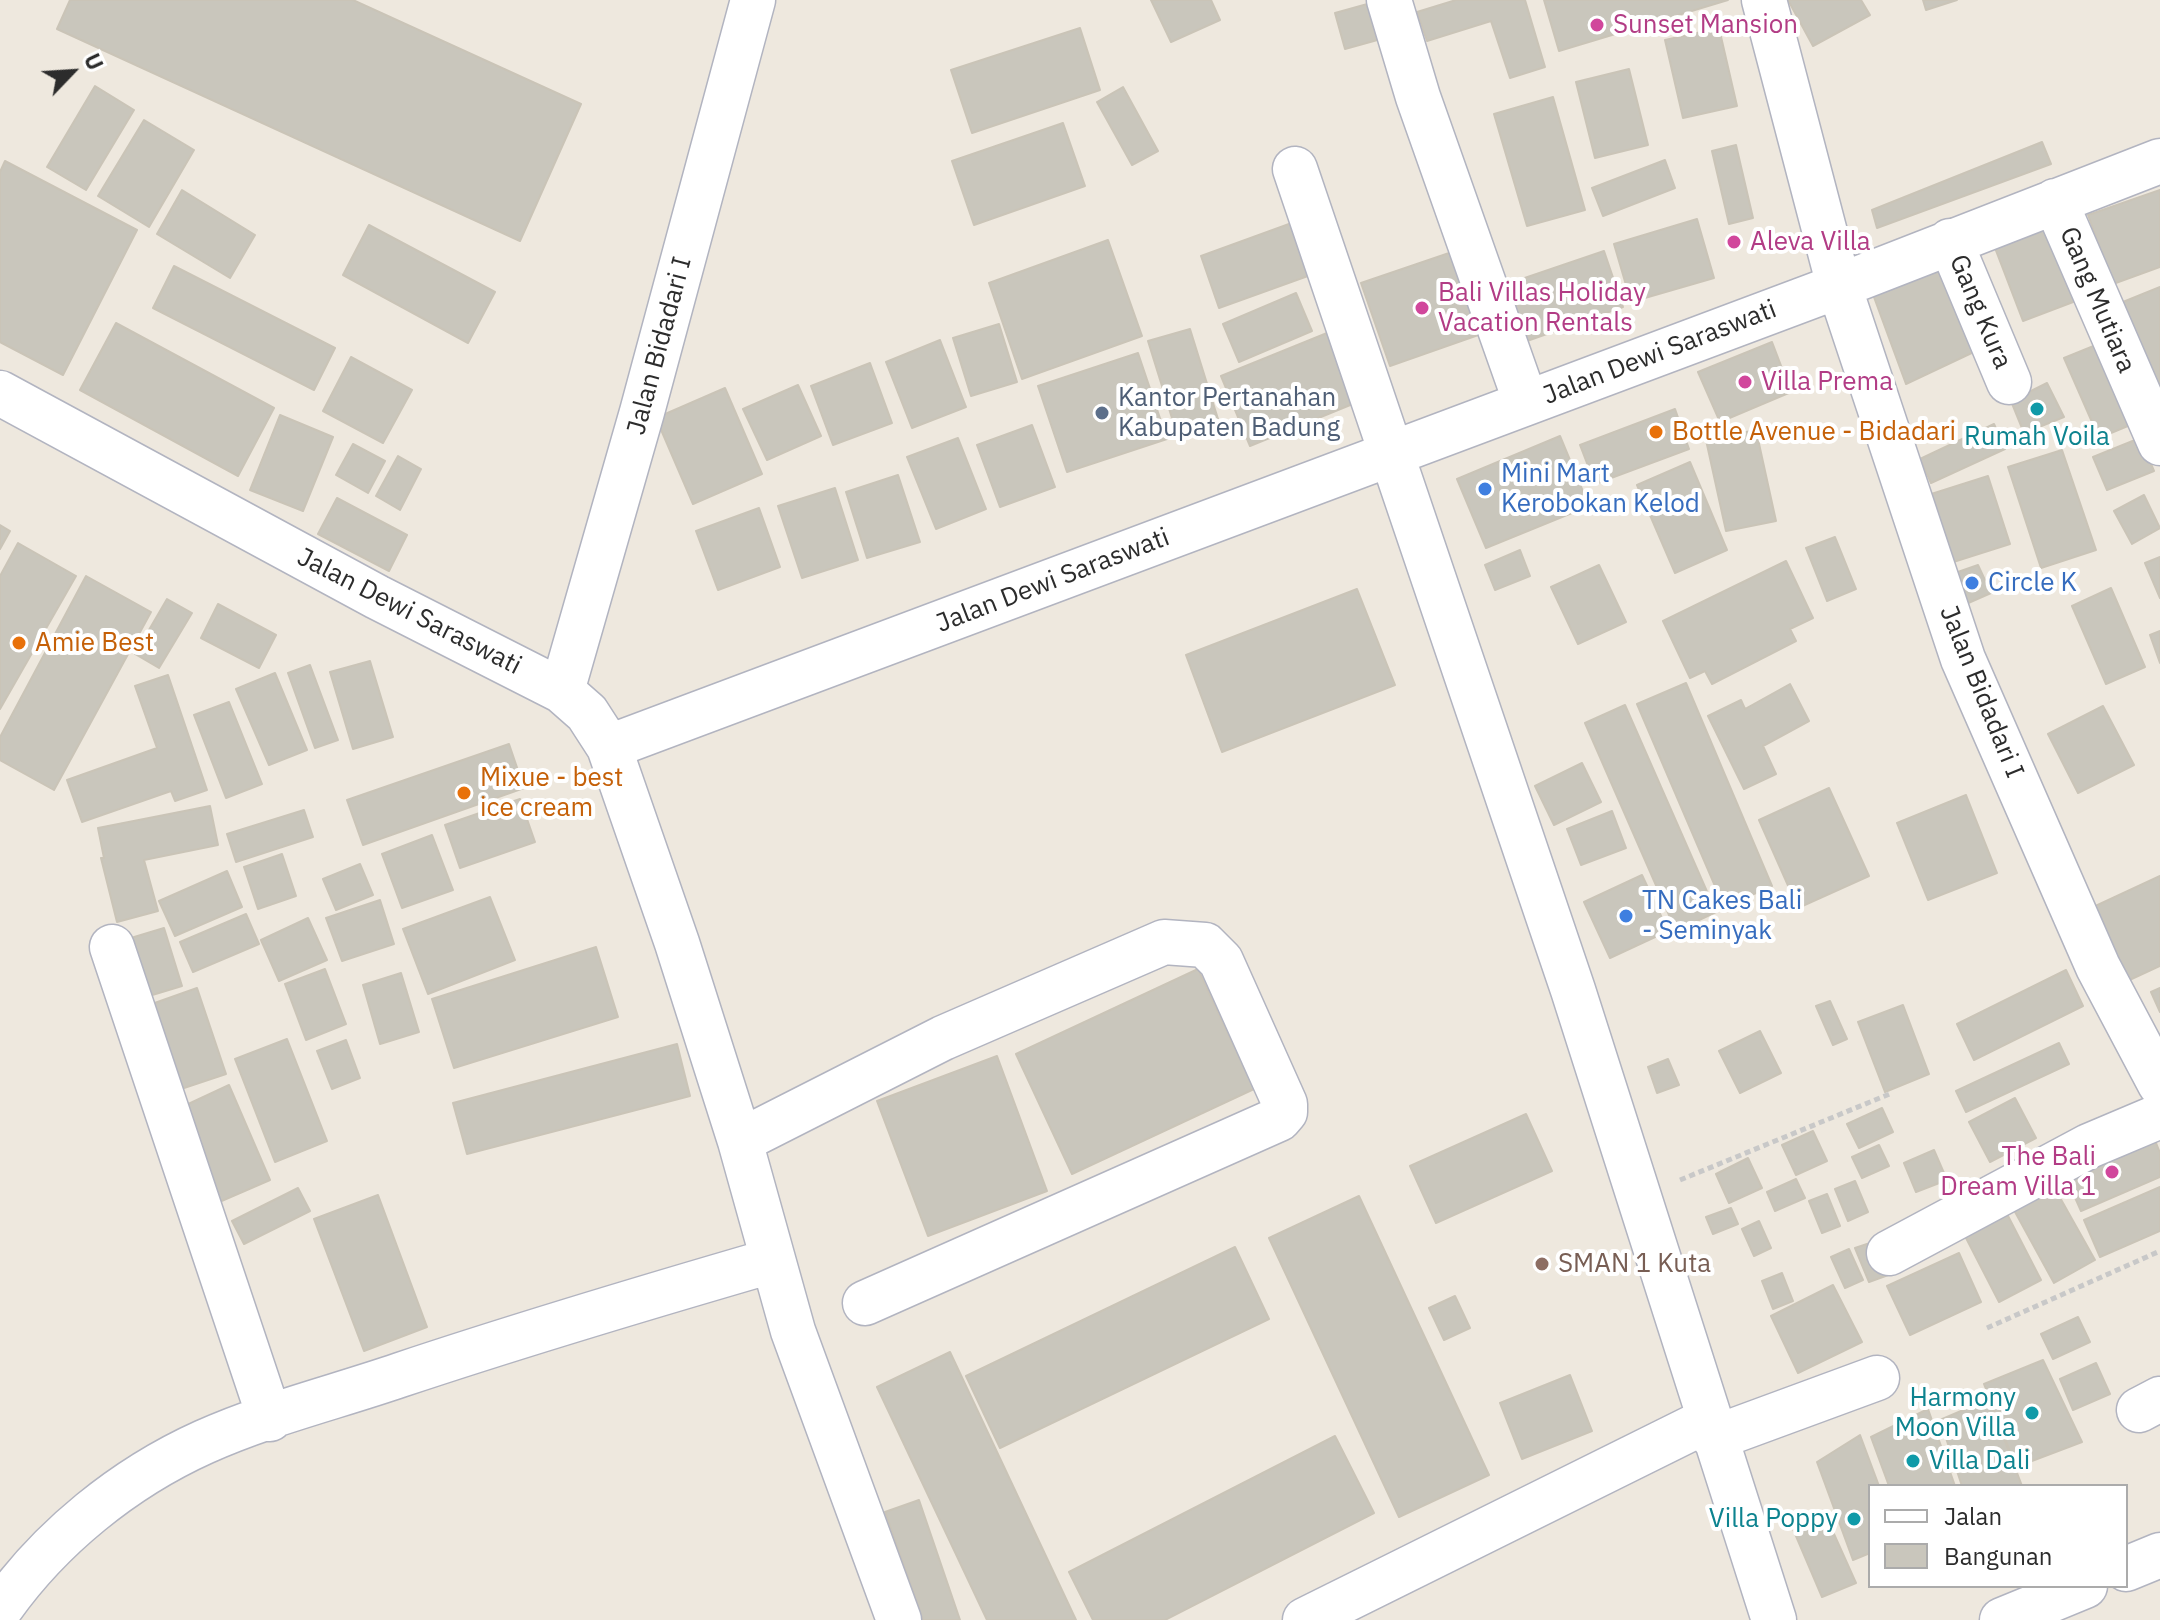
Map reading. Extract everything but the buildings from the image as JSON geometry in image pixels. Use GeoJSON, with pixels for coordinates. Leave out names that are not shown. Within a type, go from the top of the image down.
{"type":"FeatureCollection","features":[{"type":"Feature","properties":{"kind":"street","name":"Jalan Bidadari I"},"geometry":{"type":"LineString","coordinates":[[562,691],[642,412],[753,0]]}},
{"type":"Feature","properties":{"kind":"street"},"geometry":{"type":"LineString","coordinates":[[1389,0],[1418,97],[1526,403]]}},
{"type":"Feature","properties":{"kind":"street","name":"Jalan Bidadari I"},"geometry":{"type":"LineString","coordinates":[[1764,0],[1839,286],[1963,659],[2098,967],[2160,1084]]}},
{"type":"Feature","properties":{"kind":"street","name":"Jalan Dewi Saraswati"},"geometry":{"type":"LineString","coordinates":[[0,393],[363,589],[562,691],[587,713],[609,747],[1839,286],[2160,161]]}},
{"type":"Feature","properties":{"kind":"street"},"geometry":{"type":"LineString","coordinates":[[1295,169],[1573,990],[1774,1620]]}},
{"type":"Feature","properties":{"kind":"street","name":"Gang Mutiara"},"geometry":{"type":"LineString","coordinates":[[2055,201],[2160,443]]}},
{"type":"Feature","properties":{"kind":"street","name":"Gang Kura"},"geometry":{"type":"LineString","coordinates":[[1950,241],[2009,382]]}},
{"type":"Feature","properties":{"kind":"street"},"geometry":{"type":"LineString","coordinates":[[609,747],[677,943],[740,1141],[793,1331],[899,1620]]}},
{"type":"Feature","properties":{"kind":"street"},"geometry":{"type":"LineString","coordinates":[[740,1141],[773,1128],[943,1038],[1164,942],[1205,945],[1221,961],[1285,1104],[1285,1112],[1279,1119],[1254,1133],[865,1303]]}},
{"type":"Feature","properties":{"kind":"street"},"geometry":{"type":"LineString","coordinates":[[112,947],[270,1419]]}},
{"type":"Feature","properties":{"kind":"street"},"geometry":{"type":"LineString","coordinates":[[1889,1253],[2089,1146],[2160,1116]]}},
{"type":"Feature","properties":{"kind":"street"},"geometry":{"type":"LineString","coordinates":[[0,1609],[36,1563],[85,1517],[144,1475],[205,1442],[529,1332],[771,1261]]}},
{"type":"Feature","properties":{"kind":"street"},"geometry":{"type":"LineString","coordinates":[[1305,1620],[1711,1429],[1877,1378]]}},
{"type":"Feature","properties":{"kind":"street"},"geometry":{"type":"LineString","coordinates":[[2128,1568],[2160,1555]]}},
{"type":"Feature","properties":{"kind":"street"},"geometry":{"type":"LineString","coordinates":[[2002,1620],[2080,1588]]}},
{"type":"Feature","properties":{"kind":"path"},"geometry":{"type":"LineString","coordinates":[[1638,1197],[1892,1093]]}},
{"type":"Feature","properties":{"kind":"path"},"geometry":{"type":"LineString","coordinates":[[1987,1328],[2160,1251]]}},
{"type":"Feature","properties":{"kind":"place","name":"Sunset Mansion"},"geometry":{"type":"Point","coordinates":[1597,25]}},
{"type":"Feature","properties":{"kind":"place","name":"Aleva Villa"},"geometry":{"type":"Point","coordinates":[1734,242]}},
{"type":"Feature","properties":{"kind":"place","name":"Bali Villas Holiday Vacation Rentals"},"geometry":{"type":"Point","coordinates":[1422,308]}},
{"type":"Feature","properties":{"kind":"place","name":"Villa Prema"},"geometry":{"type":"Point","coordinates":[1745,382]}},
{"type":"Feature","properties":{"kind":"place","name":"Rumah Voila"},"geometry":{"type":"Point","coordinates":[2037,409]}},
{"type":"Feature","properties":{"kind":"place","name":"Kantor Pertanahan Kabupaten Badung"},"geometry":{"type":"Point","coordinates":[1102,413]}},
{"type":"Feature","properties":{"kind":"place","name":"Bottle Avenue - Bidadari"},"geometry":{"type":"Point","coordinates":[1656,432]}},
{"type":"Feature","properties":{"kind":"place","name":"Mini Mart Kerobokan Kelod"},"geometry":{"type":"Point","coordinates":[1485,489]}},
{"type":"Feature","properties":{"kind":"place","name":"Circle K"},"geometry":{"type":"Point","coordinates":[1972,583]}},
{"type":"Feature","properties":{"kind":"place","name":"Amie Best"},"geometry":{"type":"Point","coordinates":[19,643]}},
{"type":"Feature","properties":{"kind":"place","name":"Mixue - best ice cream"},"geometry":{"type":"Point","coordinates":[464,793]}},
{"type":"Feature","properties":{"kind":"place","name":"TN Cakes Bali - Seminyak"},"geometry":{"type":"Point","coordinates":[1626,916]}},
{"type":"Feature","properties":{"kind":"place","name":"The Bali Dream Villa 1"},"geometry":{"type":"Point","coordinates":[2112,1172]}},
{"type":"Feature","properties":{"kind":"place","name":"SMAN 1 Kuta"},"geometry":{"type":"Point","coordinates":[1542,1264]}},
{"type":"Feature","properties":{"kind":"place","name":"Harmony Moon Villa"},"geometry":{"type":"Point","coordinates":[2032,1413]}},
{"type":"Feature","properties":{"kind":"place","name":"Villa Dali"},"geometry":{"type":"Point","coordinates":[1913,1461]}},
{"type":"Feature","properties":{"kind":"place","name":"Villa Poppy"},"geometry":{"type":"Point","coordinates":[1854,1519]}}]}
